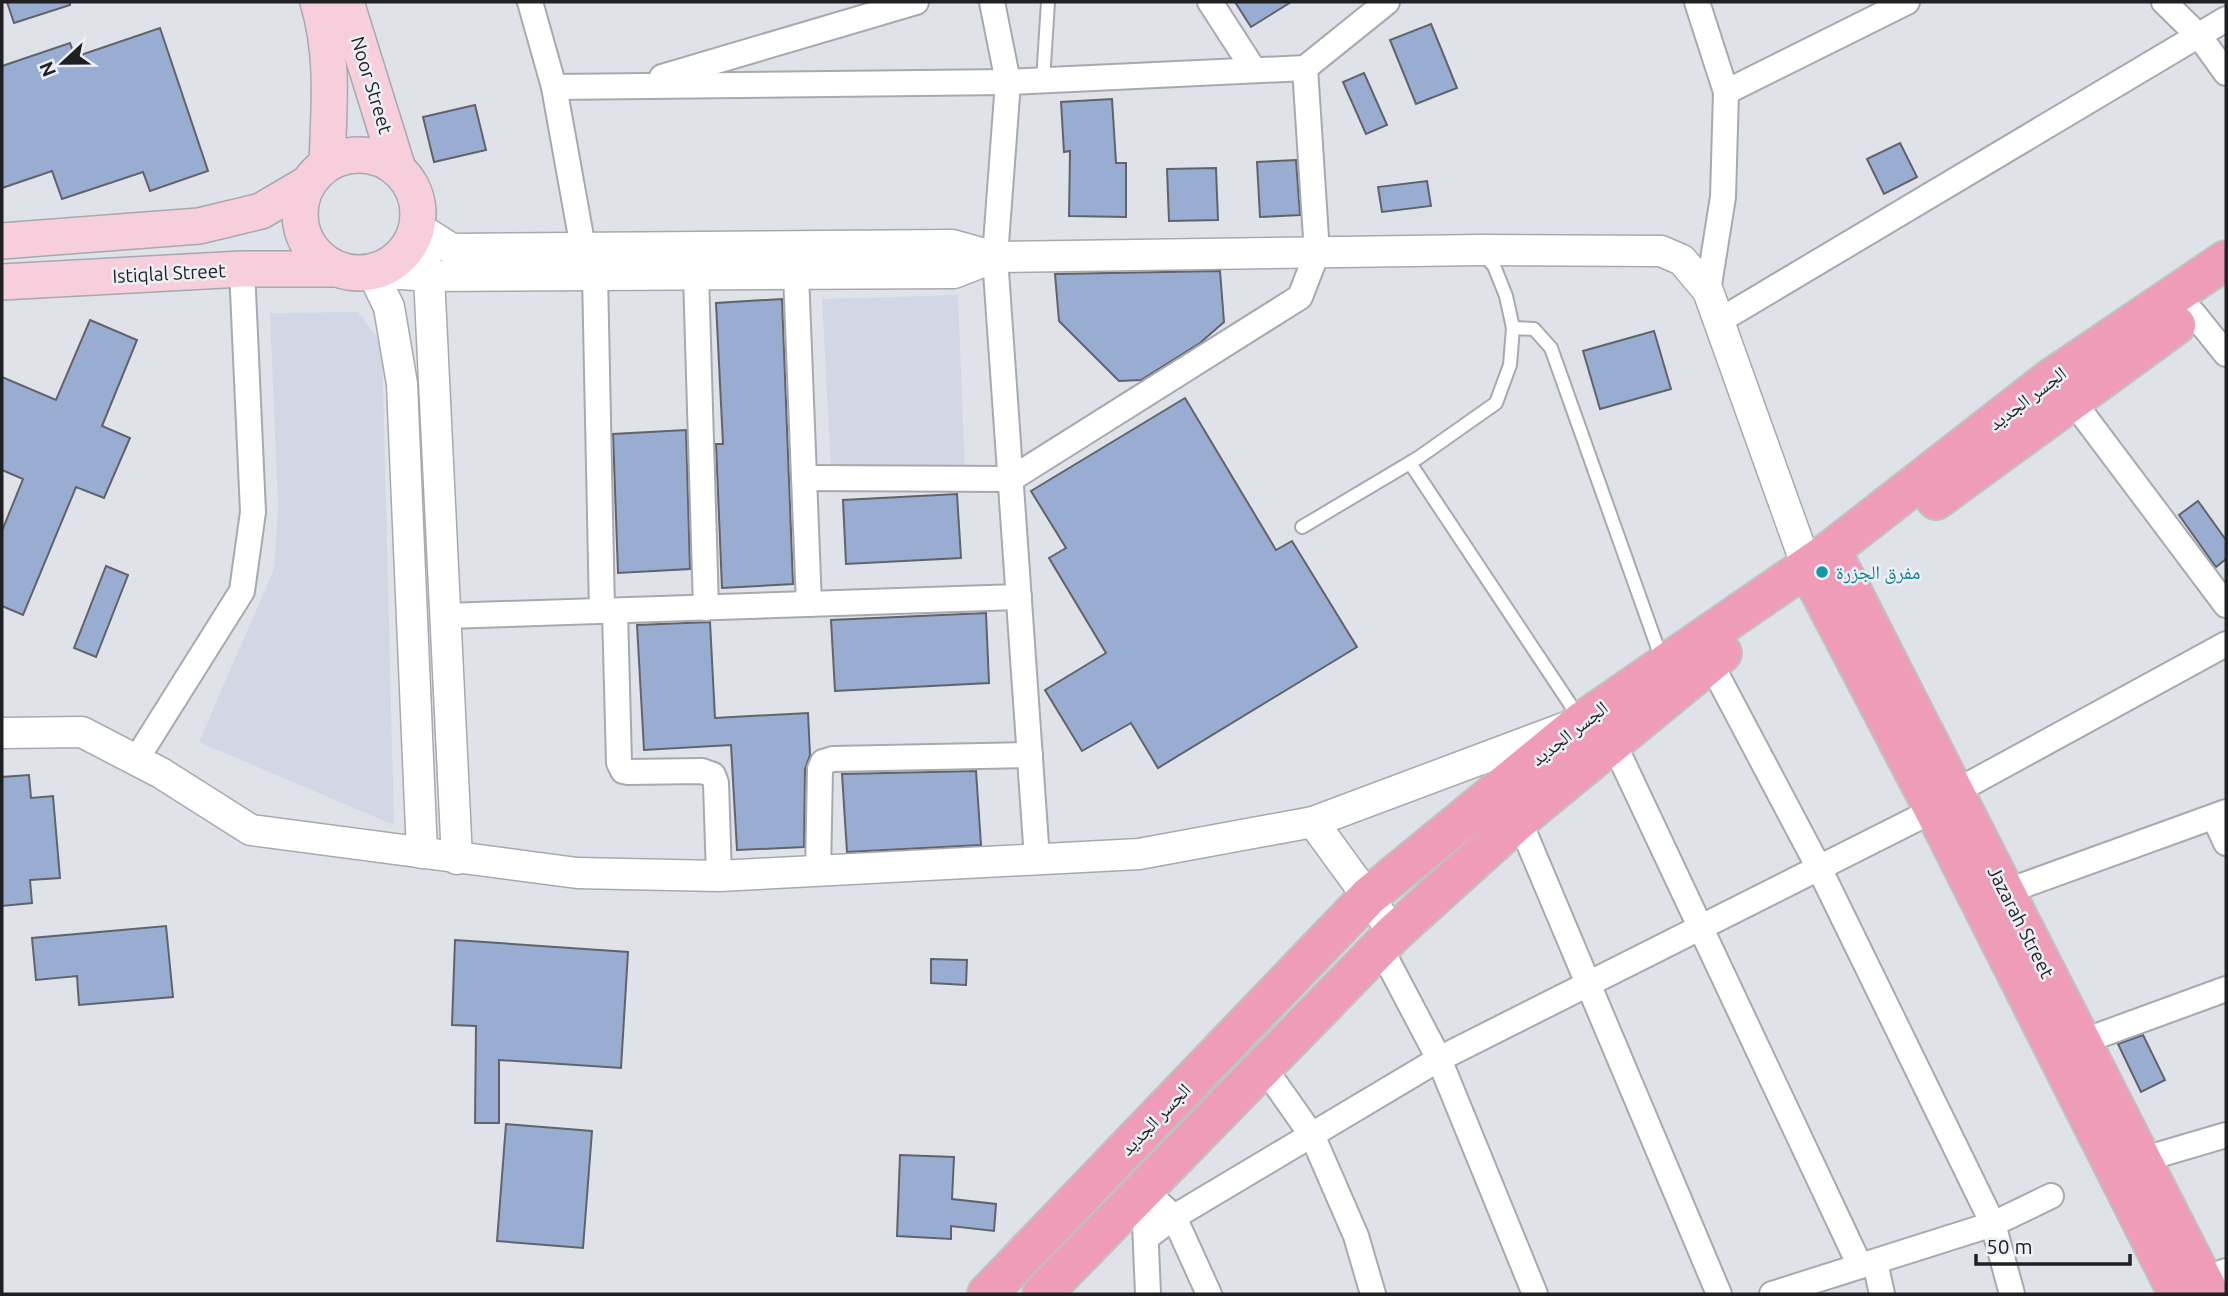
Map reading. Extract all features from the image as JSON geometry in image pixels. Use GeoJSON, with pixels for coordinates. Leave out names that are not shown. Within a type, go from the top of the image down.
{"type":"FeatureCollection","features":[{"type":"Feature","properties":{"kind":"main road","name":"Noor Street"},"geometry":{"type":"LineString","coordinates":[[317,173],[330,84],[327,31],[318,2]]}},
{"type":"Feature","properties":{"kind":"main road","name":"Noor Street"},"geometry":{"type":"LineString","coordinates":[[346,2],[398,169]]}},
{"type":"Feature","properties":{"kind":"main road"},"geometry":{"type":"LineString","coordinates":[[2,241],[199,226],[261,211],[317,173],[344,155],[363,154],[382,159],[398,169],[415,195],[417,227],[401,256],[372,272],[360,273],[335,269],[318,258],[306,242],[300,223],[300,202],[317,173]]}},
{"type":"Feature","properties":{"kind":"main road","name":"الجسر الجديد"},"geometry":{"type":"LineString","coordinates":[[1042,1294],[1387,940],[1519,820],[1614,744],[2049,380],[2226,260]]}},
{"type":"Feature","properties":{"kind":"main road","name":"Istiqlal Street"},"geometry":{"type":"LineString","coordinates":[[2,282],[242,269],[335,269]]}},
{"type":"Feature","properties":{"kind":"main road","name":"الجسر الجديد"},"geometry":{"type":"LineString","coordinates":[[987,1294],[1369,896],[1581,722],[1664,666],[1824,568],[2072,400],[2226,291]]}},
{"type":"Feature","properties":{"kind":"main road","name":"Jazarah Street"},"geometry":{"type":"LineString","coordinates":[[1824,568],[2198,1286]]}},
{"type":"Feature","properties":{"kind":"main road","name":"Jazarah Street"},"geometry":{"type":"LineString","coordinates":[[1944,801],[2005,892],[2141,1160],[2198,1286]]}},
{"type":"Feature","properties":{"kind":"street"},"geometry":{"type":"LineString","coordinates":[[530,2],[554,87],[583,248]]}},
{"type":"Feature","properties":{"kind":"street"},"geometry":{"type":"LineString","coordinates":[[632,86],[916,2]]}},
{"type":"Feature","properties":{"kind":"street"},"geometry":{"type":"LineString","coordinates":[[992,2],[1008,82],[995,257],[1037,859]]}},
{"type":"Feature","properties":{"kind":"street"},"geometry":{"type":"LineString","coordinates":[[1210,2],[1254,70]]}},
{"type":"Feature","properties":{"kind":"street"},"geometry":{"type":"LineString","coordinates":[[554,87],[1008,82],[1305,68],[1387,2]]}},
{"type":"Feature","properties":{"kind":"street"},"geometry":{"type":"LineString","coordinates":[[1697,2],[1726,92],[1723,197],[1708,291]]}},
{"type":"Feature","properties":{"kind":"street"},"geometry":{"type":"LineString","coordinates":[[1726,92],[1908,2]]}},
{"type":"Feature","properties":{"kind":"street"},"geometry":{"type":"LineString","coordinates":[[2164,2],[2200,37],[2226,73]]}},
{"type":"Feature","properties":{"kind":"street"},"geometry":{"type":"LineString","coordinates":[[1719,321],[2200,37],[2226,19]]}},
{"type":"Feature","properties":{"kind":"street"},"geometry":{"type":"LineString","coordinates":[[804,478],[1011,479],[1300,297],[1317,253],[1305,68]]}},
{"type":"Feature","properties":{"kind":"street"},"geometry":{"type":"LineString","coordinates":[[417,227],[452,249],[952,245],[995,257],[1480,250],[1661,251],[1682,260],[1708,291],[1824,568]]}},
{"type":"Feature","properties":{"kind":"street"},"geometry":{"type":"LineString","coordinates":[[417,227],[429,276],[457,859]]}},
{"type":"Feature","properties":{"kind":"street"},"geometry":{"type":"LineString","coordinates":[[422,853],[402,384],[389,307],[372,272],[429,276],[954,273],[995,257]]}},
{"type":"Feature","properties":{"kind":"street"},"geometry":{"type":"LineString","coordinates":[[136,760],[242,591],[253,512],[242,269]]}},
{"type":"Feature","properties":{"kind":"street"},"geometry":{"type":"LineString","coordinates":[[796,274],[808,604]]}},
{"type":"Feature","properties":{"kind":"street"},"geometry":{"type":"LineString","coordinates":[[594,275],[609,611],[620,763],[623,771],[628,772],[702,771],[713,775],[716,783],[719,876]]}},
{"type":"Feature","properties":{"kind":"street"},"geometry":{"type":"LineString","coordinates":[[696,275],[706,608]]}},
{"type":"Feature","properties":{"kind":"street"},"geometry":{"type":"LineString","coordinates":[[2193,313],[2226,354]]}},
{"type":"Feature","properties":{"kind":"street"},"geometry":{"type":"LineString","coordinates":[[2072,400],[2226,605]]}},
{"type":"Feature","properties":{"kind":"street"},"geometry":{"type":"LineString","coordinates":[[446,616],[1019,597]]}},
{"type":"Feature","properties":{"kind":"street"},"geometry":{"type":"LineString","coordinates":[[1146,1238],[1174,1217],[1313,1137],[1439,1059],[1819,868],[2226,644]]}},
{"type":"Feature","properties":{"kind":"street"},"geometry":{"type":"LineString","coordinates":[[1710,662],[1819,868],[1993,1224],[2012,1294]]}},
{"type":"Feature","properties":{"kind":"street"},"geometry":{"type":"LineString","coordinates":[[2,733],[82,732],[136,760],[251,830],[577,873],[719,876],[818,873],[1139,854],[1312,822],[1581,722]]}},
{"type":"Feature","properties":{"kind":"street"},"geometry":{"type":"LineString","coordinates":[[1614,744],[1701,928],[1882,1294]]}},
{"type":"Feature","properties":{"kind":"street"},"geometry":{"type":"LineString","coordinates":[[818,873],[820,769],[823,762],[833,759],[1030,755]]}},
{"type":"Feature","properties":{"kind":"street"},"geometry":{"type":"LineString","coordinates":[[2005,892],[2220,814],[2226,843]]}},
{"type":"Feature","properties":{"kind":"street"},"geometry":{"type":"LineString","coordinates":[[1519,820],[1719,1294]]}},
{"type":"Feature","properties":{"kind":"street"},"geometry":{"type":"LineString","coordinates":[[1312,822],[1369,896],[1535,1294]]}},
{"type":"Feature","properties":{"kind":"street"},"geometry":{"type":"LineString","coordinates":[[2081,1042],[2226,989]]}},
{"type":"Feature","properties":{"kind":"street"},"geometry":{"type":"LineString","coordinates":[[1263,1066],[1313,1137],[1356,1236],[1373,1294]]}},
{"type":"Feature","properties":{"kind":"street"},"geometry":{"type":"LineString","coordinates":[[2141,1160],[2226,1135]]}},
{"type":"Feature","properties":{"kind":"street"},"geometry":{"type":"LineString","coordinates":[[1144,1191],[1174,1217],[1209,1294]]}},
{"type":"Feature","properties":{"kind":"street"},"geometry":{"type":"LineString","coordinates":[[1144,1191],[1148,1294]]}},
{"type":"Feature","properties":{"kind":"street"},"geometry":{"type":"LineString","coordinates":[[1772,1294],[1993,1224],[2051,1196]]}},
{"type":"Feature","properties":{"kind":"lane"},"geometry":{"type":"LineString","coordinates":[[1043,80],[1048,2]]}},
{"type":"Feature","properties":{"kind":"lane"},"geometry":{"type":"LineString","coordinates":[[1302,527],[1410,463],[1496,403],[1510,365],[1513,328],[1506,296],[1494,266],[1480,250]]}},
{"type":"Feature","properties":{"kind":"lane"},"geometry":{"type":"LineString","coordinates":[[1513,328],[1534,329],[1551,348],[1664,666]]}},
{"type":"Feature","properties":{"kind":"lane"},"geometry":{"type":"LineString","coordinates":[[1410,463],[1581,722]]}},
{"type":"Feature","properties":{"kind":"shaded area"},"geometry":{"type":"Polygon","coordinates":[[[958,295],[965,469],[831,470],[822,299],[958,295]]]}},
{"type":"Feature","properties":{"kind":"shaded area"},"geometry":{"type":"Polygon","coordinates":[[[358,312],[382,344],[394,825],[199,742],[274,569],[278,506],[270,313],[358,312]]]}},
{"type":"Feature","properties":{"kind":"building"},"geometry":{"type":"Polygon","coordinates":[[[7,2],[70,2],[70,5],[14,23],[7,2]]]}},
{"type":"Feature","properties":{"kind":"building"},"geometry":{"type":"Polygon","coordinates":[[[1235,2],[1291,2],[1251,27],[1235,2]]]}},
{"type":"Feature","properties":{"kind":"building"},"geometry":{"type":"Polygon","coordinates":[[[1431,24],[1457,88],[1416,104],[1390,40],[1431,24]]]}},
{"type":"Feature","properties":{"kind":"building"},"geometry":{"type":"Polygon","coordinates":[[[160,28],[208,171],[150,191],[143,172],[62,199],[52,171],[2,188],[2,66],[70,43],[75,57],[160,28]]]}},
{"type":"Feature","properties":{"kind":"building"},"geometry":{"type":"Polygon","coordinates":[[[1364,73],[1387,125],[1366,134],[1343,82],[1364,73]]]}},
{"type":"Feature","properties":{"kind":"building"},"geometry":{"type":"Polygon","coordinates":[[[1112,99],[1116,163],[1126,163],[1126,217],[1069,216],[1070,151],[1064,152],[1061,102],[1112,99]]]}},
{"type":"Feature","properties":{"kind":"building"},"geometry":{"type":"Polygon","coordinates":[[[475,105],[486,150],[434,162],[423,117],[475,105]]]}},
{"type":"Feature","properties":{"kind":"building"},"geometry":{"type":"Polygon","coordinates":[[[1900,143],[1917,177],[1884,194],[1867,159],[1900,143]]]}},
{"type":"Feature","properties":{"kind":"building"},"geometry":{"type":"Polygon","coordinates":[[[1296,160],[1300,215],[1260,217],[1257,162],[1296,160]]]}},
{"type":"Feature","properties":{"kind":"building"},"geometry":{"type":"Polygon","coordinates":[[[1216,168],[1218,220],[1169,221],[1167,169],[1216,168]]]}},
{"type":"Feature","properties":{"kind":"building"},"geometry":{"type":"Polygon","coordinates":[[[1427,181],[1431,206],[1382,212],[1378,187],[1427,181]]]}},
{"type":"Feature","properties":{"kind":"building"},"geometry":{"type":"Polygon","coordinates":[[[1220,271],[1224,322],[1200,343],[1141,380],[1119,381],[1059,321],[1055,274],[1220,271]]]}},
{"type":"Feature","properties":{"kind":"building"},"geometry":{"type":"Polygon","coordinates":[[[782,299],[793,584],[722,588],[716,444],[723,444],[716,303],[782,299]]]}},
{"type":"Feature","properties":{"kind":"building"},"geometry":{"type":"Polygon","coordinates":[[[90,320],[137,340],[102,426],[130,438],[104,498],[76,487],[23,615],[2,606],[2,531],[23,479],[2,470],[2,377],[56,400],[90,320]]]}},
{"type":"Feature","properties":{"kind":"building"},"geometry":{"type":"Polygon","coordinates":[[[1654,331],[1671,389],[1600,409],[1583,351],[1654,331]]]}},
{"type":"Feature","properties":{"kind":"building"},"geometry":{"type":"Polygon","coordinates":[[[1185,398],[1276,550],[1292,541],[1357,647],[1158,768],[1131,723],[1082,751],[1045,690],[1106,653],[1049,558],[1066,548],[1031,491],[1185,398]]]}},
{"type":"Feature","properties":{"kind":"building"},"geometry":{"type":"Polygon","coordinates":[[[686,430],[690,569],[618,573],[613,434],[686,430]]]}},
{"type":"Feature","properties":{"kind":"building"},"geometry":{"type":"Polygon","coordinates":[[[957,494],[961,558],[846,564],[843,500],[957,494]]]}},
{"type":"Feature","properties":{"kind":"building"},"geometry":{"type":"Polygon","coordinates":[[[2198,501],[2226,540],[2226,559],[2216,567],[2179,515],[2198,501]]]}},
{"type":"Feature","properties":{"kind":"building"},"geometry":{"type":"Polygon","coordinates":[[[106,566],[128,575],[96,657],[74,648],[106,566]]]}},
{"type":"Feature","properties":{"kind":"building"},"geometry":{"type":"Polygon","coordinates":[[[986,613],[989,683],[835,691],[831,620],[986,613]]]}},
{"type":"Feature","properties":{"kind":"building"},"geometry":{"type":"Polygon","coordinates":[[[710,622],[715,718],[808,713],[810,755],[805,769],[804,847],[737,850],[731,745],[644,750],[637,625],[710,622]]]}},
{"type":"Feature","properties":{"kind":"building"},"geometry":{"type":"Polygon","coordinates":[[[976,771],[981,845],[847,852],[842,774],[976,771]]]}},
{"type":"Feature","properties":{"kind":"building"},"geometry":{"type":"Polygon","coordinates":[[[29,775],[31,798],[53,796],[60,878],[30,880],[32,903],[2,906],[2,777],[29,775]]]}},
{"type":"Feature","properties":{"kind":"building"},"geometry":{"type":"Polygon","coordinates":[[[166,926],[173,997],[79,1005],[77,976],[36,980],[32,938],[166,926]]]}},
{"type":"Feature","properties":{"kind":"building"},"geometry":{"type":"Polygon","coordinates":[[[455,940],[628,952],[621,1068],[499,1060],[499,1123],[475,1123],[476,1026],[452,1025],[455,940]]]}},
{"type":"Feature","properties":{"kind":"building"},"geometry":{"type":"Polygon","coordinates":[[[931,959],[967,960],[966,985],[931,983],[931,959]]]}},
{"type":"Feature","properties":{"kind":"building"},"geometry":{"type":"Polygon","coordinates":[[[2143,1035],[2165,1080],[2141,1092],[2118,1044],[2143,1035]]]}},
{"type":"Feature","properties":{"kind":"building"},"geometry":{"type":"Polygon","coordinates":[[[506,1124],[592,1131],[583,1248],[497,1241],[506,1124]]]}},
{"type":"Feature","properties":{"kind":"building"},"geometry":{"type":"Polygon","coordinates":[[[900,1155],[954,1157],[952,1199],[996,1204],[994,1231],[951,1226],[951,1239],[897,1236],[900,1155]]]}},
{"type":"Feature","properties":{"kind":"place","name":"مفرق الجزرة"},"geometry":{"type":"Point","coordinates":[1822,572]}}]}
